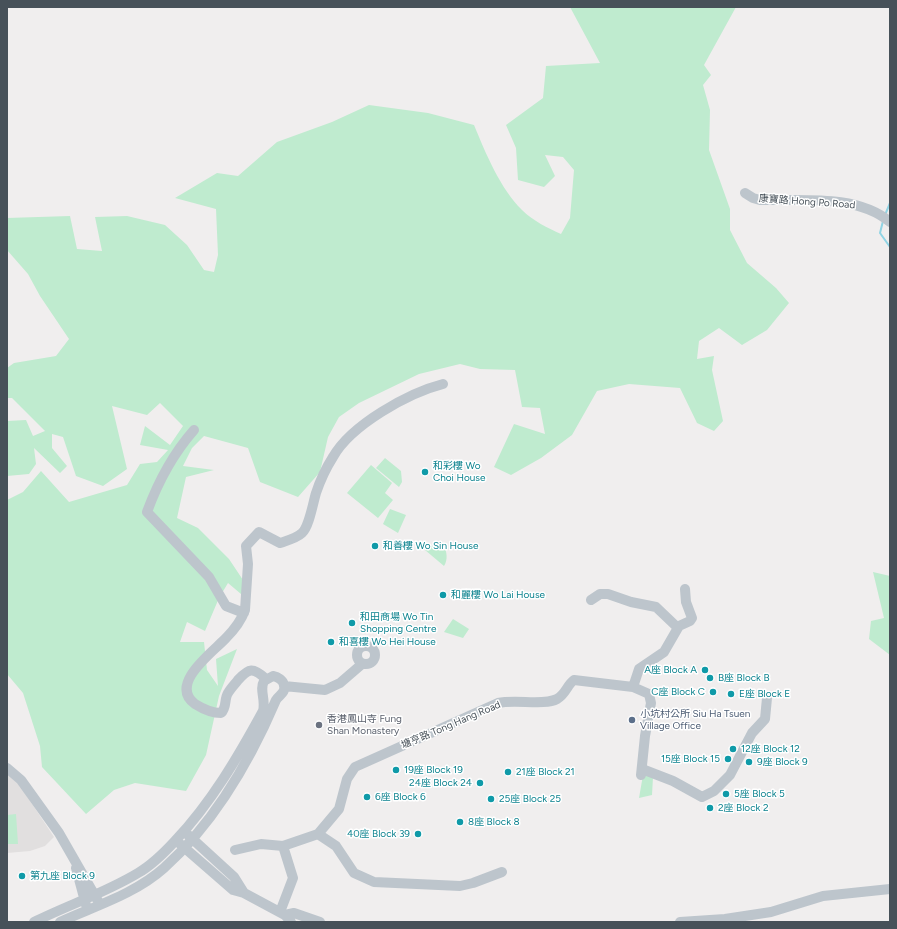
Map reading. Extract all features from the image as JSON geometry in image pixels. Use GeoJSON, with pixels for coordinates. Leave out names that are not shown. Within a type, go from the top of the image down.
{"type":"FeatureCollection","features":[{"type":"Feature","properties":{"kind":"street","name":"康寶路 Hong Po Road"},"geometry":{"type":"LineString","coordinates":[[745,193],[760,200],[856,204],[878,213],[890,222]]}},
{"type":"Feature","properties":{"kind":"street"},"geometry":{"type":"LineString","coordinates":[[266,679],[258,672],[248,670],[228,693],[224,711],[221,713],[215,713],[190,700],[186,692],[187,684],[196,667],[227,638],[238,624],[244,613],[248,564],[246,546],[255,535],[262,532],[280,543],[302,534],[306,528],[317,491],[333,456],[352,432],[394,405],[425,388],[443,384]]}},
{"type":"Feature","properties":{"kind":"street"},"geometry":{"type":"LineString","coordinates":[[194,430],[182,444],[158,484],[147,512],[209,578],[226,606],[244,613]]}},
{"type":"Feature","properties":{"kind":"street"},"geometry":{"type":"LineString","coordinates":[[633,687],[639,669],[664,652],[678,628],[692,618],[686,602],[685,589]]}},
{"type":"Feature","properties":{"kind":"street"},"geometry":{"type":"LineString","coordinates":[[591,600],[600,594],[608,594],[631,602],[656,607],[678,628]]}},
{"type":"Feature","properties":{"kind":"street"},"geometry":{"type":"LineString","coordinates":[[284,686],[325,690],[340,683],[362,664]]}},
{"type":"Feature","properties":{"kind":"street"},"geometry":{"type":"LineString","coordinates":[[34,922],[97,899],[140,872],[180,844],[188,835],[240,773],[267,723],[277,698],[283,693],[284,686],[277,677],[270,677],[262,684],[265,703],[250,735],[188,835]]}},
{"type":"Feature","properties":{"kind":"street","name":"塘亨路 Tong Hang Road"},"geometry":{"type":"LineString","coordinates":[[318,834],[339,808],[347,779],[358,765],[498,703],[518,700],[550,702],[559,698],[566,692],[570,683],[574,680],[633,687],[649,694],[650,697],[642,772],[673,781],[702,797],[710,794],[730,775],[752,733],[765,719],[767,698]]}},
{"type":"Feature","properties":{"kind":"street"},"geometry":{"type":"LineString","coordinates":[[262,691],[270,698],[277,698]]}},
{"type":"Feature","properties":{"kind":"street"},"geometry":{"type":"LineString","coordinates":[[7,768],[21,780],[30,791],[74,858],[97,899]]}},
{"type":"Feature","properties":{"kind":"street"},"geometry":{"type":"LineString","coordinates":[[235,850],[261,844],[283,846],[318,834],[336,846],[354,873],[374,882],[460,886],[473,883],[502,872]]}},
{"type":"Feature","properties":{"kind":"street"},"geometry":{"type":"LineString","coordinates":[[188,835],[234,877],[244,893]]}},
{"type":"Feature","properties":{"kind":"street"},"geometry":{"type":"LineString","coordinates":[[180,844],[234,890],[244,893],[285,916],[294,913],[320,922]]}},
{"type":"Feature","properties":{"kind":"street"},"geometry":{"type":"LineString","coordinates":[[283,846],[293,878],[285,916]]}},
{"type":"Feature","properties":{"kind":"street"},"geometry":{"type":"LineString","coordinates":[[74,858],[86,904]]}},
{"type":"Feature","properties":{"kind":"street"},"geometry":{"type":"LineString","coordinates":[[680,922],[726,919],[771,912],[823,896],[890,889]]}},
{"type":"Feature","properties":{"kind":"street"},"geometry":{"type":"LineString","coordinates":[[60,922],[86,904]]}},
{"type":"Feature","properties":{"kind":"shaded area"},"geometry":{"type":"Polygon","coordinates":[[[7,773],[15,778],[54,837],[45,846],[30,851],[7,853],[7,773]]]}},
{"type":"Feature","properties":{"kind":"green space"},"geometry":{"type":"Polygon","coordinates":[[[570,7],[736,7],[704,65],[711,75],[703,85],[710,110],[709,150],[730,209],[730,230],[747,263],[776,288],[789,303],[767,330],[742,345],[719,328],[699,341],[697,359],[714,356],[712,370],[723,421],[714,431],[697,423],[680,388],[629,384],[597,391],[572,435],[541,458],[511,475],[494,467],[514,424],[545,434],[540,408],[522,407],[515,370],[480,369],[460,364],[419,374],[359,403],[339,417],[328,437],[320,472],[298,497],[260,482],[248,448],[204,436],[192,448],[183,466],[214,470],[186,477],[177,518],[198,528],[229,559],[249,589],[241,594],[228,583],[219,598],[205,631],[187,622],[180,642],[204,642],[207,670],[218,686],[216,659],[237,649],[219,696],[206,755],[186,791],[135,783],[114,790],[86,814],[42,767],[40,746],[23,693],[7,674],[7,500],[23,492],[41,471],[69,502],[127,485],[140,464],[157,462],[168,450],[140,445],[145,426],[170,445],[183,426],[160,403],[147,415],[112,406],[127,469],[103,486],[76,476],[63,437],[52,434],[52,448],[67,466],[60,473],[34,448],[36,464],[29,474],[7,476],[7,421],[26,420],[33,436],[45,431],[12,398],[7,398],[7,368],[14,363],[56,356],[69,339],[40,296],[28,274],[7,250],[7,218],[70,216],[77,249],[102,251],[95,217],[127,216],[165,225],[187,245],[204,270],[214,272],[218,255],[216,209],[175,198],[217,173],[238,176],[277,142],[332,122],[369,105],[428,113],[474,125],[494,170],[514,201],[531,218],[561,234],[570,218],[574,170],[563,157],[545,155],[555,176],[544,187],[518,180],[516,148],[506,125],[543,98],[546,66],[600,63],[570,7]]]}},
{"type":"Feature","properties":{"kind":"green space"},"geometry":{"type":"Polygon","coordinates":[[[385,458],[401,471],[402,482],[399,487],[376,468],[385,458]]]}},
{"type":"Feature","properties":{"kind":"green space"},"geometry":{"type":"Polygon","coordinates":[[[371,465],[392,483],[385,493],[393,500],[378,518],[347,493],[371,465]]]}},
{"type":"Feature","properties":{"kind":"green space"},"geometry":{"type":"Polygon","coordinates":[[[390,509],[406,515],[398,533],[383,524],[390,509]]]}},
{"type":"Feature","properties":{"kind":"green space"},"geometry":{"type":"Polygon","coordinates":[[[431,546],[444,546],[446,551],[447,559],[444,566],[425,550],[431,546]]]}},
{"type":"Feature","properties":{"kind":"green space"},"geometry":{"type":"Polygon","coordinates":[[[873,572],[890,576],[890,655],[869,639],[871,621],[884,618],[873,572]]]}},
{"type":"Feature","properties":{"kind":"green space"},"geometry":{"type":"Polygon","coordinates":[[[453,619],[469,629],[463,638],[444,632],[453,619]]]}},
{"type":"Feature","properties":{"kind":"green space"},"geometry":{"type":"Polygon","coordinates":[[[643,775],[653,777],[652,795],[639,798],[643,775]]]}},
{"type":"Feature","properties":{"kind":"green space"},"geometry":{"type":"Polygon","coordinates":[[[16,814],[18,844],[7,844],[7,815],[16,814]]]}},
{"type":"Feature","properties":{"kind":"waterway"},"geometry":{"type":"LineString","coordinates":[[885,215],[890,203]]}},
{"type":"Feature","properties":{"kind":"waterway"},"geometry":{"type":"LineString","coordinates":[[883,221],[880,233],[890,247]]}},
{"type":"Feature","properties":{"kind":"place","name":"和彩樓 Wo Choi House"},"geometry":{"type":"Point","coordinates":[425,472]}},
{"type":"Feature","properties":{"kind":"place","name":"和善樓 Wo Sin House"},"geometry":{"type":"Point","coordinates":[375,546]}},
{"type":"Feature","properties":{"kind":"place","name":"和麗樓 Wo Lai House"},"geometry":{"type":"Point","coordinates":[443,595]}},
{"type":"Feature","properties":{"kind":"place","name":"和田商場 Wo Tin Shopping Centre"},"geometry":{"type":"Point","coordinates":[352,623]}},
{"type":"Feature","properties":{"kind":"place","name":"和喜樓 Wo Hei House"},"geometry":{"type":"Point","coordinates":[331,642]}},
{"type":"Feature","properties":{"kind":"place","name":"A座 Block A"},"geometry":{"type":"Point","coordinates":[705,670]}},
{"type":"Feature","properties":{"kind":"place","name":"B座 Block B"},"geometry":{"type":"Point","coordinates":[710,678]}},
{"type":"Feature","properties":{"kind":"place","name":"C座 Block C"},"geometry":{"type":"Point","coordinates":[713,692]}},
{"type":"Feature","properties":{"kind":"place","name":"E座 Block E"},"geometry":{"type":"Point","coordinates":[731,694]}},
{"type":"Feature","properties":{"kind":"place","name":"小坑村公所 Siu Ha Tsuen Village Office"},"geometry":{"type":"Point","coordinates":[632,720]}},
{"type":"Feature","properties":{"kind":"place","name":"香港鳳山寺 Fung Shan Monastery"},"geometry":{"type":"Point","coordinates":[319,725]}},
{"type":"Feature","properties":{"kind":"place","name":"12座 Block 12"},"geometry":{"type":"Point","coordinates":[733,749]}},
{"type":"Feature","properties":{"kind":"place","name":"15座 Block 15"},"geometry":{"type":"Point","coordinates":[728,759]}},
{"type":"Feature","properties":{"kind":"place","name":"9座 Block 9"},"geometry":{"type":"Point","coordinates":[749,762]}},
{"type":"Feature","properties":{"kind":"place","name":"19座 Block 19"},"geometry":{"type":"Point","coordinates":[396,770]}},
{"type":"Feature","properties":{"kind":"place","name":"21座 Block 21"},"geometry":{"type":"Point","coordinates":[508,772]}},
{"type":"Feature","properties":{"kind":"place","name":"24座 Block 24"},"geometry":{"type":"Point","coordinates":[480,783]}},
{"type":"Feature","properties":{"kind":"place","name":"5座 Block 5"},"geometry":{"type":"Point","coordinates":[726,794]}},
{"type":"Feature","properties":{"kind":"place","name":"6座 Block 6"},"geometry":{"type":"Point","coordinates":[367,797]}},
{"type":"Feature","properties":{"kind":"place","name":"25座 Block 25"},"geometry":{"type":"Point","coordinates":[491,799]}},
{"type":"Feature","properties":{"kind":"place","name":"2座 Block 2"},"geometry":{"type":"Point","coordinates":[710,808]}},
{"type":"Feature","properties":{"kind":"place","name":"8座 Block 8"},"geometry":{"type":"Point","coordinates":[460,822]}},
{"type":"Feature","properties":{"kind":"place","name":"40座 Block 39"},"geometry":{"type":"Point","coordinates":[418,834]}},
{"type":"Feature","properties":{"kind":"place","name":"第九座 Block 9"},"geometry":{"type":"Point","coordinates":[22,876]}}]}
